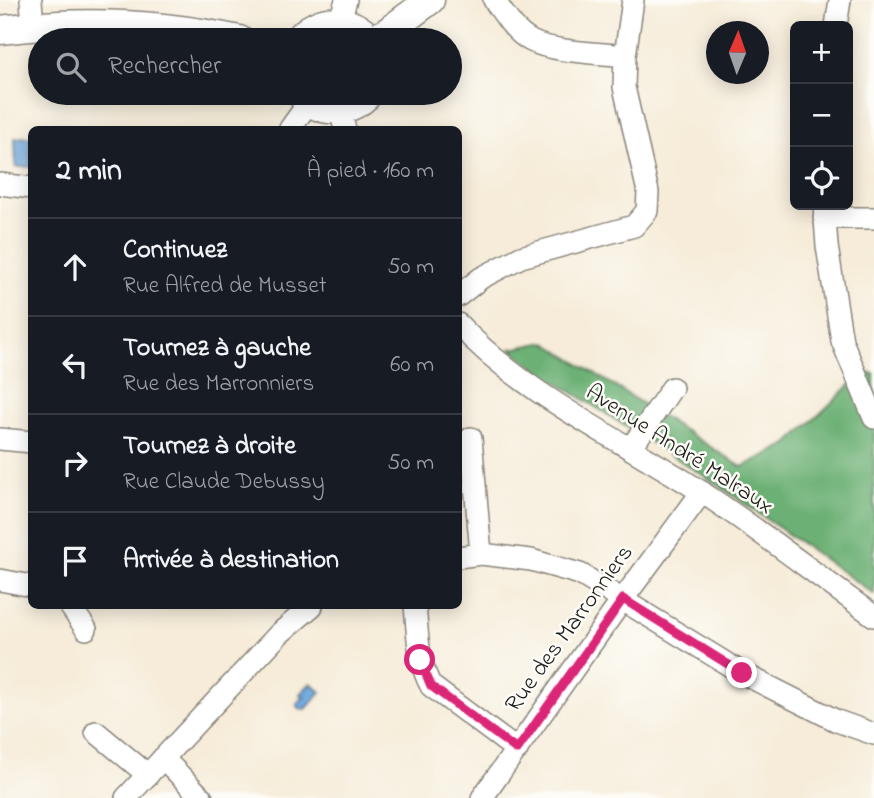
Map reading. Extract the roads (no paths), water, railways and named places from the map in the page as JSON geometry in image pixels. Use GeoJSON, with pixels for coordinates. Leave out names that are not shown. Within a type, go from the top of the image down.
{"type":"FeatureCollection","features":[{"type":"Feature","properties":{"kind":"street"},"geometry":{"type":"LineString","coordinates":[[393,28],[430,0]]}},
{"type":"Feature","properties":{"kind":"street"},"geometry":{"type":"LineString","coordinates":[[494,0],[515,29],[531,41],[551,47],[625,56]]}},
{"type":"Feature","properties":{"kind":"street"},"geometry":{"type":"LineString","coordinates":[[462,293],[481,278],[521,257],[634,226],[647,211],[648,192],[624,87],[625,56],[634,0]]}},
{"type":"Feature","properties":{"kind":"street"},"geometry":{"type":"LineString","coordinates":[[837,21],[840,0]]}},
{"type":"Feature","properties":{"kind":"street"},"geometry":{"type":"LineString","coordinates":[[311,28],[327,22],[343,11],[357,28]]}},
{"type":"Feature","properties":{"kind":"street"},"geometry":{"type":"LineString","coordinates":[[0,30],[32,13],[102,24],[169,28]]}},
{"type":"Feature","properties":{"kind":"street"},"geometry":{"type":"LineString","coordinates":[[291,126],[301,105]]}},
{"type":"Feature","properties":{"kind":"street"},"geometry":{"type":"LineString","coordinates":[[318,105],[342,119],[355,105]]}},
{"type":"Feature","properties":{"kind":"street"},"geometry":{"type":"LineString","coordinates":[[0,184],[28,188]]}},
{"type":"Feature","properties":{"kind":"street"},"geometry":{"type":"LineString","coordinates":[[874,218],[824,211],[842,341],[874,418]]}},
{"type":"Feature","properties":{"kind":"street","name":"Avenue André Malraux"},"geometry":{"type":"LineString","coordinates":[[462,328],[482,349],[533,387],[702,492],[874,616]]}},
{"type":"Feature","properties":{"kind":"street"},"geometry":{"type":"LineString","coordinates":[[631,448],[672,388]]}},
{"type":"Feature","properties":{"kind":"street"},"geometry":{"type":"LineString","coordinates":[[0,439],[28,442]]}},
{"type":"Feature","properties":{"kind":"street"},"geometry":{"type":"LineString","coordinates":[[471,439],[481,554]]}},
{"type":"Feature","properties":{"kind":"street","name":"Rue des Marronniers"},"geometry":{"type":"LineString","coordinates":[[482,798],[702,492]]}},
{"type":"Feature","properties":{"kind":"street"},"geometry":{"type":"LineString","coordinates":[[462,556],[481,554],[531,561],[580,575],[742,673],[837,721],[874,734]]}},
{"type":"Feature","properties":{"kind":"street"},"geometry":{"type":"LineString","coordinates":[[0,580],[28,585]]}},
{"type":"Feature","properties":{"kind":"street"},"geometry":{"type":"LineString","coordinates":[[72,609],[86,629]]}},
{"type":"Feature","properties":{"kind":"street"},"geometry":{"type":"LineString","coordinates":[[126,798],[299,609]]}},
{"type":"Feature","properties":{"kind":"street"},"geometry":{"type":"LineString","coordinates":[[415,609],[420,660],[431,686],[517,750]]}},
{"type":"Feature","properties":{"kind":"street"},"geometry":{"type":"LineString","coordinates":[[96,732],[148,775]]}},
{"type":"Feature","properties":{"kind":"street"},"geometry":{"type":"LineString","coordinates":[[163,758],[202,798]]}},
{"type":"Feature","properties":{"kind":"water"},"geometry":{"type":"Polygon","coordinates":[[[28,137],[28,167],[16,167],[15,138],[28,137]]]}},
{"type":"Feature","properties":{"kind":"water"},"geometry":{"type":"Polygon","coordinates":[[[311,683],[321,692],[305,710],[299,708],[297,703],[304,697],[300,694],[311,683]]]}}]}
